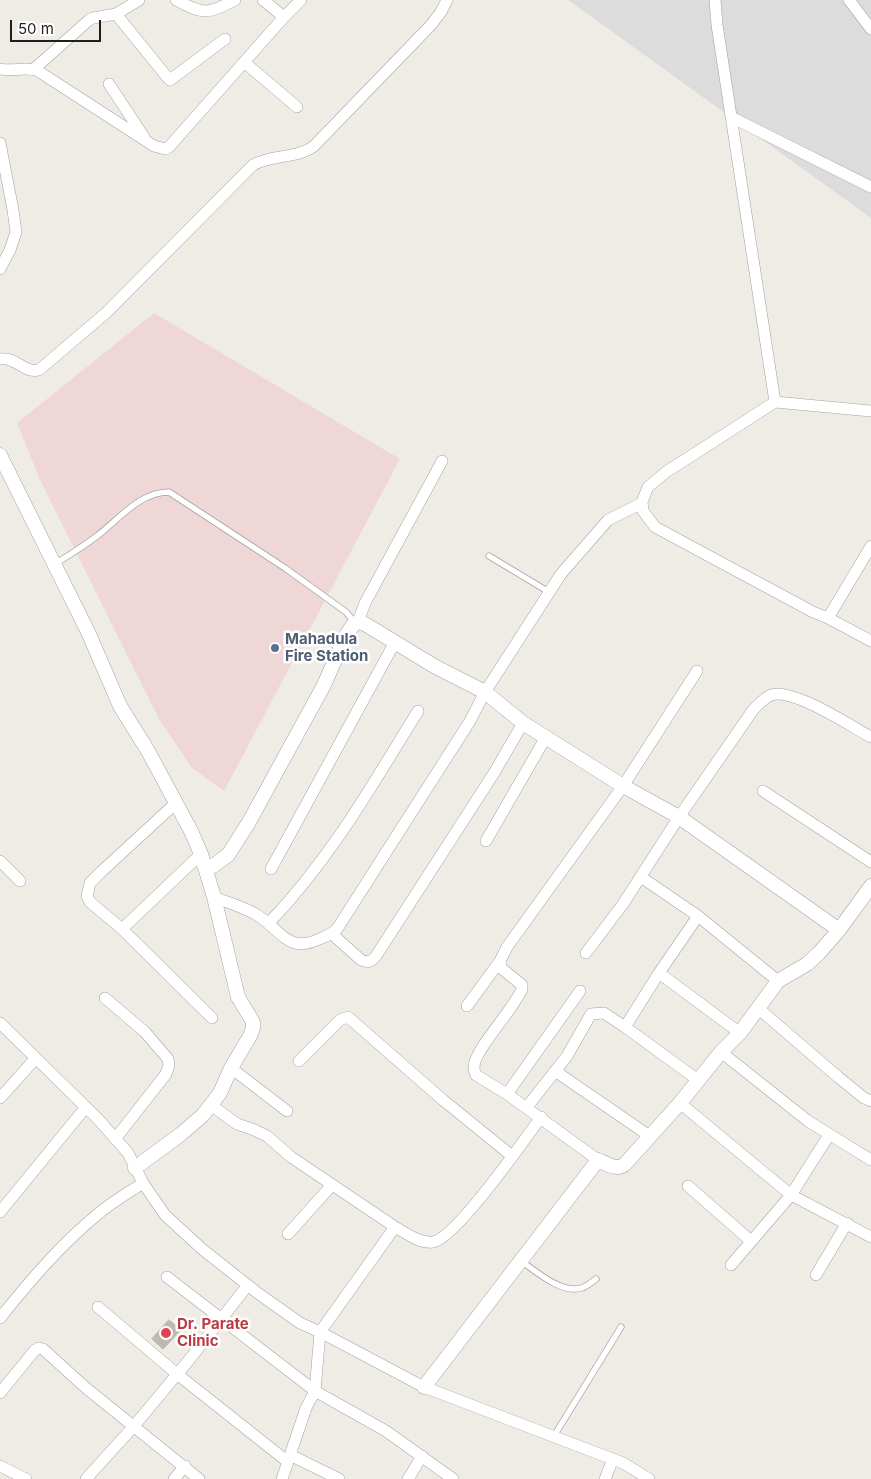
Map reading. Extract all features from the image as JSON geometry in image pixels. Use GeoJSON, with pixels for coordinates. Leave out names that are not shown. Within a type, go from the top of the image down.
{"type":"FeatureCollection","features":[{"type":"Feature","properties":{"kind":"street"},"geometry":{"type":"LineString","coordinates":[[0,69],[12,71],[34,69],[89,20],[116,14],[138,0]]}},
{"type":"Feature","properties":{"kind":"street"},"geometry":{"type":"LineString","coordinates":[[176,0],[196,10],[206,12],[235,0]]}},
{"type":"Feature","properties":{"kind":"street"},"geometry":{"type":"LineString","coordinates":[[263,0],[284,17]]}},
{"type":"Feature","properties":{"kind":"street"},"geometry":{"type":"LineString","coordinates":[[34,69],[147,142],[165,149],[169,147],[301,0]]}},
{"type":"Feature","properties":{"kind":"street"},"geometry":{"type":"LineString","coordinates":[[0,359],[11,359],[31,371],[39,370],[107,312],[253,166],[263,160],[306,151],[314,146],[431,25],[447,0]]}},
{"type":"Feature","properties":{"kind":"street"},"geometry":{"type":"LineString","coordinates":[[715,0],[717,24],[775,402]]}},
{"type":"Feature","properties":{"kind":"street"},"geometry":{"type":"LineString","coordinates":[[849,0],[871,29]]}},
{"type":"Feature","properties":{"kind":"street"},"geometry":{"type":"LineString","coordinates":[[116,14],[170,80],[225,38]]}},
{"type":"Feature","properties":{"kind":"street"},"geometry":{"type":"LineString","coordinates":[[244,62],[297,107]]}},
{"type":"Feature","properties":{"kind":"street"},"geometry":{"type":"LineString","coordinates":[[109,84],[147,142]]}},
{"type":"Feature","properties":{"kind":"street"},"geometry":{"type":"LineString","coordinates":[[731,117],[871,187]]}},
{"type":"Feature","properties":{"kind":"street"},"geometry":{"type":"LineString","coordinates":[[0,143],[16,232],[10,250],[0,269]]}},
{"type":"Feature","properties":{"kind":"street"},"geometry":{"type":"LineString","coordinates":[[871,411],[775,402],[666,472],[648,487],[642,503],[643,511],[655,527],[871,641]]}},
{"type":"Feature","properties":{"kind":"street"},"geometry":{"type":"LineString","coordinates":[[0,456],[89,634],[120,706],[177,802],[202,860],[214,897],[238,997],[253,1022],[254,1028],[231,1068],[220,1093],[203,1115],[182,1134],[135,1168]]}},
{"type":"Feature","properties":{"kind":"street"},"geometry":{"type":"LineString","coordinates":[[202,860],[213,866],[228,855],[249,822],[320,693],[365,603],[442,461]]}},
{"type":"Feature","properties":{"kind":"street"},"geometry":{"type":"LineString","coordinates":[[214,897],[245,908],[269,923],[288,941],[298,945],[308,944],[332,934],[470,721],[485,692],[561,574],[608,520],[642,503]]}},
{"type":"Feature","properties":{"kind":"street"},"geometry":{"type":"LineString","coordinates":[[828,618],[871,546]]}},
{"type":"Feature","properties":{"kind":"street"},"geometry":{"type":"LineString","coordinates":[[355,624],[365,624],[434,666],[485,692],[523,723],[623,786],[679,817],[839,930]]}},
{"type":"Feature","properties":{"kind":"street"},"geometry":{"type":"LineString","coordinates":[[271,869],[395,642]]}},
{"type":"Feature","properties":{"kind":"street"},"geometry":{"type":"LineString","coordinates":[[467,1006],[623,786],[698,671]]}},
{"type":"Feature","properties":{"kind":"street"},"geometry":{"type":"LineString","coordinates":[[586,953],[641,877],[679,817],[753,710],[763,700],[772,695],[786,695],[807,702],[871,737]]}},
{"type":"Feature","properties":{"kind":"street"},"geometry":{"type":"LineString","coordinates":[[269,923],[302,887],[333,846],[418,711]]}},
{"type":"Feature","properties":{"kind":"street"},"geometry":{"type":"LineString","coordinates":[[332,934],[360,960],[372,961],[494,773],[523,723]]}},
{"type":"Feature","properties":{"kind":"street"},"geometry":{"type":"LineString","coordinates":[[486,841],[546,738]]}},
{"type":"Feature","properties":{"kind":"street"},"geometry":{"type":"LineString","coordinates":[[764,791],[871,862]]}},
{"type":"Feature","properties":{"kind":"street"},"geometry":{"type":"LineString","coordinates":[[177,802],[90,883],[87,896],[90,902],[122,929],[212,1018]]}},
{"type":"Feature","properties":{"kind":"street"},"geometry":{"type":"LineString","coordinates":[[122,929],[202,860]]}},
{"type":"Feature","properties":{"kind":"street"},"geometry":{"type":"LineString","coordinates":[[0,862],[20,881]]}},
{"type":"Feature","properties":{"kind":"street"},"geometry":{"type":"LineString","coordinates":[[641,877],[698,916],[778,981]]}},
{"type":"Feature","properties":{"kind":"street"},"geometry":{"type":"LineString","coordinates":[[500,961],[501,968],[522,985],[522,989],[475,1061],[473,1069],[476,1075],[527,1107],[598,1160],[616,1168],[621,1168],[651,1137],[721,1052],[740,1033],[778,981],[807,964],[819,953],[839,930],[871,886]]}},
{"type":"Feature","properties":{"kind":"street"},"geometry":{"type":"LineString","coordinates":[[625,1027],[698,916]]}},
{"type":"Feature","properties":{"kind":"street"},"geometry":{"type":"LineString","coordinates":[[659,973],[740,1033]]}},
{"type":"Feature","properties":{"kind":"street"},"geometry":{"type":"LineString","coordinates":[[507,1094],[580,991]]}},
{"type":"Feature","properties":{"kind":"street"},"geometry":{"type":"LineString","coordinates":[[106,998],[145,1032],[168,1059],[169,1065],[166,1074],[115,1139]]}},
{"type":"Feature","properties":{"kind":"street"},"geometry":{"type":"LineString","coordinates":[[758,1008],[851,1088],[871,1101]]}},
{"type":"Feature","properties":{"kind":"street"},"geometry":{"type":"LineString","coordinates":[[527,1107],[567,1056],[592,1014],[604,1013],[698,1080]]}},
{"type":"Feature","properties":{"kind":"street"},"geometry":{"type":"LineString","coordinates":[[298,1061],[340,1020],[348,1017],[442,1100],[512,1156]]}},
{"type":"Feature","properties":{"kind":"street"},"geometry":{"type":"LineString","coordinates":[[0,1023],[86,1107],[128,1154],[143,1183],[165,1215],[202,1249],[300,1323],[424,1387],[623,1463],[649,1479]]}},
{"type":"Feature","properties":{"kind":"street"},"geometry":{"type":"LineString","coordinates":[[721,1052],[808,1121],[829,1136],[871,1160]]}},
{"type":"Feature","properties":{"kind":"street"},"geometry":{"type":"LineString","coordinates":[[0,1098],[36,1058]]}},
{"type":"Feature","properties":{"kind":"street"},"geometry":{"type":"LineString","coordinates":[[231,1068],[287,1111]]}},
{"type":"Feature","properties":{"kind":"street"},"geometry":{"type":"LineString","coordinates":[[555,1071],[651,1137]]}},
{"type":"Feature","properties":{"kind":"street"},"geometry":{"type":"LineString","coordinates":[[680,1103],[792,1195],[871,1237]]}},
{"type":"Feature","properties":{"kind":"street"},"geometry":{"type":"LineString","coordinates":[[211,1104],[237,1124],[267,1136],[291,1157],[394,1227],[419,1240],[434,1242],[447,1235],[468,1212],[540,1117]]}},
{"type":"Feature","properties":{"kind":"street"},"geometry":{"type":"LineString","coordinates":[[0,1212],[86,1107]]}},
{"type":"Feature","properties":{"kind":"street"},"geometry":{"type":"LineString","coordinates":[[731,1265],[792,1195],[829,1136]]}},
{"type":"Feature","properties":{"kind":"street"},"geometry":{"type":"LineString","coordinates":[[424,1387],[598,1160]]}},
{"type":"Feature","properties":{"kind":"street"},"geometry":{"type":"LineString","coordinates":[[0,1318],[24,1288],[70,1240],[98,1214],[143,1183]]}},
{"type":"Feature","properties":{"kind":"street"},"geometry":{"type":"LineString","coordinates":[[288,1234],[332,1185]]}},
{"type":"Feature","properties":{"kind":"street"},"geometry":{"type":"LineString","coordinates":[[688,1186],[751,1241]]}},
{"type":"Feature","properties":{"kind":"street"},"geometry":{"type":"LineString","coordinates":[[816,1275],[847,1223]]}},
{"type":"Feature","properties":{"kind":"street"},"geometry":{"type":"LineString","coordinates":[[282,1479],[306,1408],[315,1391],[320,1332],[394,1227]]}},
{"type":"Feature","properties":{"kind":"street"},"geometry":{"type":"LineString","coordinates":[[168,1277],[315,1391],[386,1431],[453,1479]]}},
{"type":"Feature","properties":{"kind":"street"},"geometry":{"type":"LineString","coordinates":[[86,1479],[178,1374],[248,1285]]}},
{"type":"Feature","properties":{"kind":"street"},"geometry":{"type":"LineString","coordinates":[[98,1307],[178,1374],[289,1459],[339,1479]]}},
{"type":"Feature","properties":{"kind":"street"},"geometry":{"type":"LineString","coordinates":[[0,1393],[35,1350],[43,1349],[86,1388],[199,1479]]}},
{"type":"Feature","properties":{"kind":"street"},"geometry":{"type":"LineString","coordinates":[[408,1479],[422,1456]]}},
{"type":"Feature","properties":{"kind":"street"},"geometry":{"type":"LineString","coordinates":[[605,1479],[613,1459]]}},
{"type":"Feature","properties":{"kind":"street"},"geometry":{"type":"LineString","coordinates":[[0,1466],[26,1479]]}},
{"type":"Feature","properties":{"kind":"street"},"geometry":{"type":"LineString","coordinates":[[174,1479],[185,1466]]}},
{"type":"Feature","properties":{"kind":"lane"},"geometry":{"type":"LineString","coordinates":[[55,564],[97,536],[141,500],[158,492],[169,492],[285,568],[346,612],[355,624]]}},
{"type":"Feature","properties":{"kind":"lane"},"geometry":{"type":"LineString","coordinates":[[489,556],[550,592]]}},
{"type":"Feature","properties":{"kind":"lane"},"geometry":{"type":"LineString","coordinates":[[521,1261],[559,1285],[572,1289],[583,1288],[596,1279]]}},
{"type":"Feature","properties":{"kind":"lane"},"geometry":{"type":"LineString","coordinates":[[554,1436],[621,1327]]}},
{"type":"Feature","properties":{"kind":"shaded area"},"geometry":{"type":"Polygon","coordinates":[[[568,0],[871,0],[871,218],[568,0]]]}},
{"type":"Feature","properties":{"kind":"shaded area"},"geometry":{"type":"Polygon","coordinates":[[[154,313],[400,459],[224,791],[192,768],[159,719],[41,482],[17,423],[154,313]]]}},
{"type":"Feature","properties":{"kind":"building"},"geometry":{"type":"Polygon","coordinates":[[[169,1320],[181,1330],[163,1349],[152,1339],[169,1320]]]}},
{"type":"Feature","properties":{"kind":"place","name":"Mahadula Fire Station"},"geometry":{"type":"Point","coordinates":[275,648]}},
{"type":"Feature","properties":{"kind":"place","name":"Dr. Parate Clinic"},"geometry":{"type":"Point","coordinates":[166,1333]}}]}
